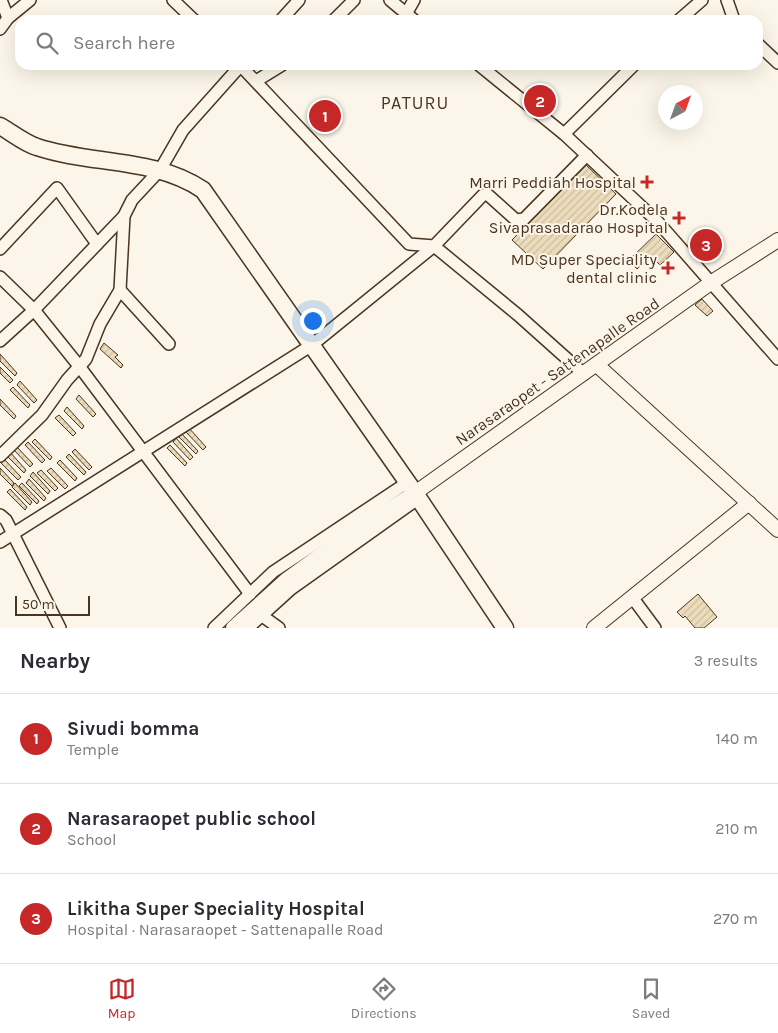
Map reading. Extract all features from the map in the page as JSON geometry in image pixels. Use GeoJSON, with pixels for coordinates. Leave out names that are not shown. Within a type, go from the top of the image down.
{"type":"FeatureCollection","features":[{"type":"Feature","properties":{"kind":"highway"},"geometry":{"type":"LineString","coordinates":[[0,126],[36,147],[160,170],[185,178],[203,190],[414,491],[505,628]]}},
{"type":"Feature","properties":{"kind":"main road","name":"Narasaraopet - Sattenapalle Road"},"geometry":{"type":"LineString","coordinates":[[233,628],[286,580],[355,530],[597,365],[712,282],[778,240]]}},
{"type":"Feature","properties":{"kind":"main road"},"geometry":{"type":"LineString","coordinates":[[597,365],[748,503],[776,525]]}},
{"type":"Feature","properties":{"kind":"main road"},"geometry":{"type":"LineString","coordinates":[[594,628],[748,503]]}},
{"type":"Feature","properties":{"kind":"street"},"geometry":{"type":"LineString","coordinates":[[1,0],[8,18]]}},
{"type":"Feature","properties":{"kind":"street"},"geometry":{"type":"LineString","coordinates":[[0,29],[8,18],[30,0]]}},
{"type":"Feature","properties":{"kind":"street"},"geometry":{"type":"LineString","coordinates":[[173,0],[189,15]]}},
{"type":"Feature","properties":{"kind":"street"},"geometry":{"type":"LineString","coordinates":[[286,15],[299,0]]}},
{"type":"Feature","properties":{"kind":"street"},"geometry":{"type":"LineString","coordinates":[[339,15],[354,0]]}},
{"type":"Feature","properties":{"kind":"street"},"geometry":{"type":"LineString","coordinates":[[390,0],[408,15]]}},
{"type":"Feature","properties":{"kind":"street"},"geometry":{"type":"LineString","coordinates":[[410,15],[414,0]]}},
{"type":"Feature","properties":{"kind":"street"},"geometry":{"type":"LineString","coordinates":[[685,15],[702,0]]}},
{"type":"Feature","properties":{"kind":"street"},"geometry":{"type":"LineString","coordinates":[[727,0],[732,15]]}},
{"type":"Feature","properties":{"kind":"street"},"geometry":{"type":"LineString","coordinates":[[763,49],[778,63]]}},
{"type":"Feature","properties":{"kind":"street"},"geometry":{"type":"LineString","coordinates":[[0,341],[34,310],[124,216],[132,200],[149,184],[160,170],[183,130],[237,70]]}},
{"type":"Feature","properties":{"kind":"street"},"geometry":{"type":"LineString","coordinates":[[246,70],[401,238],[409,244],[434,246],[518,315],[584,374]]}},
{"type":"Feature","properties":{"kind":"street"},"geometry":{"type":"LineString","coordinates":[[256,81],[274,70]]}},
{"type":"Feature","properties":{"kind":"street"},"geometry":{"type":"LineString","coordinates":[[485,70],[564,134],[657,221],[778,359]]}},
{"type":"Feature","properties":{"kind":"street"},"geometry":{"type":"LineString","coordinates":[[564,134],[629,70]]}},
{"type":"Feature","properties":{"kind":"street"},"geometry":{"type":"LineString","coordinates":[[0,542],[312,345],[434,246],[487,194],[516,220],[524,220],[586,155]]}},
{"type":"Feature","properties":{"kind":"street"},"geometry":{"type":"LineString","coordinates":[[0,249],[57,188],[97,244]]}},
{"type":"Feature","properties":{"kind":"street"},"geometry":{"type":"LineString","coordinates":[[0,456],[42,416],[86,359],[100,324],[120,290],[124,216]]}},
{"type":"Feature","properties":{"kind":"street"},"geometry":{"type":"LineString","coordinates":[[0,277],[34,310],[79,366],[250,594]]}},
{"type":"Feature","properties":{"kind":"street"},"geometry":{"type":"LineString","coordinates":[[120,290],[168,344]]}},
{"type":"Feature","properties":{"kind":"street"},"geometry":{"type":"LineString","coordinates":[[214,628],[273,572],[287,562],[414,491]]}},
{"type":"Feature","properties":{"kind":"street"},"geometry":{"type":"LineString","coordinates":[[248,628],[291,589],[414,491]]}},
{"type":"Feature","properties":{"kind":"street"},"geometry":{"type":"LineString","coordinates":[[0,515],[6,520],[60,628]]}},
{"type":"Feature","properties":{"kind":"street"},"geometry":{"type":"LineString","coordinates":[[632,597],[655,628]]}},
{"type":"Feature","properties":{"kind":"street"},"geometry":{"type":"LineString","coordinates":[[261,615],[279,628]]}},
{"type":"Feature","properties":{"kind":"building"},"geometry":{"type":"Polygon","coordinates":[[[586,165],[616,194],[543,269],[512,240],[586,165]]]}},
{"type":"Feature","properties":{"kind":"building"},"geometry":{"type":"Polygon","coordinates":[[[707,231],[723,251],[708,263],[691,243],[707,231]]]}},
{"type":"Feature","properties":{"kind":"building"},"geometry":{"type":"Polygon","coordinates":[[[656,234],[674,252],[660,265],[651,256],[637,269],[629,260],[656,234]]]}},
{"type":"Feature","properties":{"kind":"building"},"geometry":{"type":"Polygon","coordinates":[[[702,299],[713,311],[707,316],[695,305],[702,299]]]}},
{"type":"Feature","properties":{"kind":"building"},"geometry":{"type":"Polygon","coordinates":[[[104,343],[118,355],[115,357],[123,365],[121,368],[100,349],[104,343]]]}},
{"type":"Feature","properties":{"kind":"building"},"geometry":{"type":"Polygon","coordinates":[[[0,354],[17,373],[15,376],[0,361],[0,354]]]}},
{"type":"Feature","properties":{"kind":"building"},"geometry":{"type":"Polygon","coordinates":[[[0,367],[13,380],[10,383],[0,373],[0,367]]]}},
{"type":"Feature","properties":{"kind":"building"},"geometry":{"type":"Polygon","coordinates":[[[20,381],[37,400],[34,403],[17,385],[20,381]]]}},
{"type":"Feature","properties":{"kind":"building"},"geometry":{"type":"Polygon","coordinates":[[[13,387],[30,405],[28,408],[10,390],[13,387]]]}},
{"type":"Feature","properties":{"kind":"building"},"geometry":{"type":"Polygon","coordinates":[[[79,395],[96,414],[93,417],[76,399],[79,395]]]}},
{"type":"Feature","properties":{"kind":"building"},"geometry":{"type":"Polygon","coordinates":[[[0,399],[16,416],[14,419],[0,405],[0,399]]]}},
{"type":"Feature","properties":{"kind":"building"},"geometry":{"type":"Polygon","coordinates":[[[67,407],[84,426],[82,429],[64,411],[67,407]]]}},
{"type":"Feature","properties":{"kind":"building"},"geometry":{"type":"Polygon","coordinates":[[[59,415],[76,433],[73,436],[55,418],[59,415]]]}},
{"type":"Feature","properties":{"kind":"building"},"geometry":{"type":"Polygon","coordinates":[[[189,428],[206,447],[203,450],[186,432],[189,428]]]}},
{"type":"Feature","properties":{"kind":"building"},"geometry":{"type":"Polygon","coordinates":[[[181,433],[198,451],[196,454],[178,436],[181,433]]]}},
{"type":"Feature","properties":{"kind":"building"},"geometry":{"type":"Polygon","coordinates":[[[176,438],[193,457],[190,460],[173,442],[176,438]]]}},
{"type":"Feature","properties":{"kind":"building"},"geometry":{"type":"Polygon","coordinates":[[[35,439],[52,457],[50,460],[32,442],[35,439]]]}},
{"type":"Feature","properties":{"kind":"building"},"geometry":{"type":"Polygon","coordinates":[[[28,442],[45,460],[42,463],[25,445],[28,442]]]}},
{"type":"Feature","properties":{"kind":"building"},"geometry":{"type":"Polygon","coordinates":[[[170,445],[187,463],[185,466],[167,448],[170,445]]]}},
{"type":"Feature","properties":{"kind":"building"},"geometry":{"type":"Polygon","coordinates":[[[16,446],[33,464],[30,467],[13,449],[16,446]]]}},
{"type":"Feature","properties":{"kind":"building"},"geometry":{"type":"Polygon","coordinates":[[[75,449],[92,467],[89,470],[72,452],[75,449]]]}},
{"type":"Feature","properties":{"kind":"building"},"geometry":{"type":"Polygon","coordinates":[[[9,451],[26,470],[24,473],[6,455],[9,451]]]}},
{"type":"Feature","properties":{"kind":"building"},"geometry":{"type":"Polygon","coordinates":[[[69,454],[86,472],[84,475],[66,457],[69,454]]]}},
{"type":"Feature","properties":{"kind":"building"},"geometry":{"type":"Polygon","coordinates":[[[4,459],[21,477],[18,480],[0,462],[4,459]]]}},
{"type":"Feature","properties":{"kind":"building"},"geometry":{"type":"Polygon","coordinates":[[[60,460],[77,478],[75,481],[57,463],[60,460]]]}},
{"type":"Feature","properties":{"kind":"building"},"geometry":{"type":"Polygon","coordinates":[[[0,468],[14,483],[12,486],[0,474],[0,468]]]}},
{"type":"Feature","properties":{"kind":"building"},"geometry":{"type":"Polygon","coordinates":[[[51,468],[68,486],[65,489],[47,471],[51,468]]]}},
{"type":"Feature","properties":{"kind":"building"},"geometry":{"type":"Polygon","coordinates":[[[41,470],[58,488],[55,491],[37,473],[41,470]]]}},
{"type":"Feature","properties":{"kind":"building"},"geometry":{"type":"Polygon","coordinates":[[[33,472],[50,491],[48,494],[30,476],[33,472]]]}},
{"type":"Feature","properties":{"kind":"building"},"geometry":{"type":"Polygon","coordinates":[[[29,479],[46,498],[44,501],[26,483],[29,479]]]}},
{"type":"Feature","properties":{"kind":"building"},"geometry":{"type":"Polygon","coordinates":[[[15,483],[32,502],[30,505],[12,487],[15,483]]]}},
{"type":"Feature","properties":{"kind":"building"},"geometry":{"type":"Polygon","coordinates":[[[22,483],[39,501],[37,504],[19,486],[22,483]]]}},
{"type":"Feature","properties":{"kind":"building"},"geometry":{"type":"Polygon","coordinates":[[[10,489],[27,507],[25,510],[7,492],[10,489]]]}},
{"type":"Feature","properties":{"kind":"building"},"geometry":{"type":"Polygon","coordinates":[[[698,594],[717,617],[704,628],[695,628],[685,616],[683,618],[677,612],[698,594]]]}},
{"type":"Feature","properties":{"kind":"place","name":"Narasaraopet public school"},"geometry":{"type":"Point","coordinates":[540,101]}},
{"type":"Feature","properties":{"kind":"place","name":"Sivudi bomma"},"geometry":{"type":"Point","coordinates":[325,116]}},
{"type":"Feature","properties":{"kind":"place","name":"Marri Peddiah Hospital"},"geometry":{"type":"Point","coordinates":[647,182]}},
{"type":"Feature","properties":{"kind":"place","name":"Dr.Kodela Sivaprasadarao Hospital"},"geometry":{"type":"Point","coordinates":[679,218]}},
{"type":"Feature","properties":{"kind":"place","name":"Likitha Super Speciality Hospital"},"geometry":{"type":"Point","coordinates":[706,245]}},
{"type":"Feature","properties":{"kind":"place","name":"MD Super Speciality dental clinic"},"geometry":{"type":"Point","coordinates":[668,268]}},
{"type":"Feature","properties":{"kind":"district","name":"PATURU"},"geometry":{"type":"Point","coordinates":[415,103]}}]}
